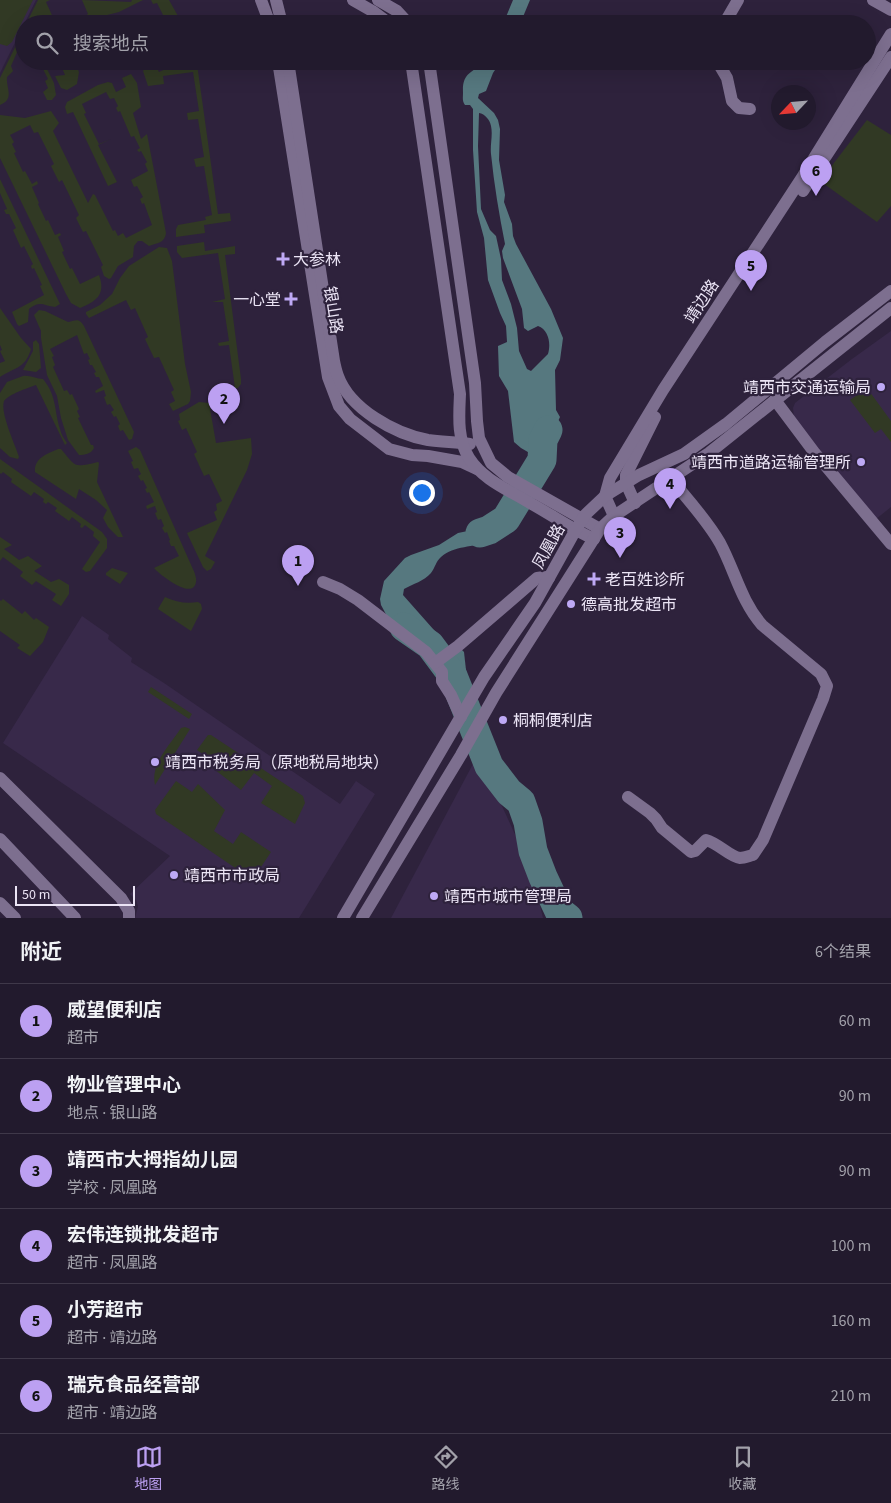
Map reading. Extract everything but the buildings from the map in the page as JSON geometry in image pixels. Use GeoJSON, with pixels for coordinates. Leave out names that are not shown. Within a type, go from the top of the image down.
{"type":"FeatureCollection","features":[{"type":"Feature","properties":{"kind":"main road"},"geometry":{"type":"LineString","coordinates":[[261,0],[267,15]]}},
{"type":"Feature","properties":{"kind":"main road"},"geometry":{"type":"LineString","coordinates":[[276,0],[280,15]]}},
{"type":"Feature","properties":{"kind":"main road"},"geometry":{"type":"LineString","coordinates":[[353,0],[378,15]]}},
{"type":"Feature","properties":{"kind":"main road"},"geometry":{"type":"LineString","coordinates":[[378,0],[401,15]]}},
{"type":"Feature","properties":{"kind":"main road"},"geometry":{"type":"LineString","coordinates":[[729,15],[738,0]]}},
{"type":"Feature","properties":{"kind":"main road"},"geometry":{"type":"LineString","coordinates":[[873,0],[891,10]]}},
{"type":"Feature","properties":{"kind":"main road","name":"靖边路"},"geometry":{"type":"LineString","coordinates":[[876,58],[891,34]]}},
{"type":"Feature","properties":{"kind":"main road","name":"靖边路"},"geometry":{"type":"LineString","coordinates":[[626,483],[626,474],[664,399],[891,57]]}},
{"type":"Feature","properties":{"kind":"main road","name":"银山路"},"geometry":{"type":"LineString","coordinates":[[279,70],[328,377],[339,406],[350,418],[389,449],[412,456],[428,456],[462,462],[534,498],[583,519],[597,534]]}},
{"type":"Feature","properties":{"kind":"main road","name":"银山路"},"geometry":{"type":"LineString","coordinates":[[289,70],[338,377],[357,404],[385,425],[411,436],[429,440],[470,444],[491,463]]}},
{"type":"Feature","properties":{"kind":"main road","name":"银山路"},"geometry":{"type":"LineString","coordinates":[[412,70],[459,385],[459,426],[468,457],[479,470]]}},
{"type":"Feature","properties":{"kind":"main road","name":"银山路"},"geometry":{"type":"LineString","coordinates":[[430,70],[474,373],[478,429],[483,449],[503,481]]}},
{"type":"Feature","properties":{"kind":"main road"},"geometry":{"type":"LineString","coordinates":[[723,70],[728,78],[732,101],[739,108],[750,109]]}},
{"type":"Feature","properties":{"kind":"main road","name":"靖边路"},"geometry":{"type":"LineString","coordinates":[[606,496],[610,478],[663,390],[803,176],[869,70]]}},
{"type":"Feature","properties":{"kind":"main road","name":"凤凰路"},"geometry":{"type":"LineString","coordinates":[[343,918],[484,677],[535,603],[583,519],[606,496],[639,475],[684,454],[726,424],[825,342],[891,291]]}},
{"type":"Feature","properties":{"kind":"main road","name":"凤凰路"},"geometry":{"type":"LineString","coordinates":[[362,918],[461,755],[496,693],[597,534],[614,516],[709,453],[891,308]]}},
{"type":"Feature","properties":{"kind":"main road"},"geometry":{"type":"LineString","coordinates":[[775,400],[814,452],[891,544]]}},
{"type":"Feature","properties":{"kind":"main road"},"geometry":{"type":"LineString","coordinates":[[628,797],[650,813],[662,828],[691,852],[695,852],[706,840],[737,857],[742,858],[753,855],[762,840],[823,700],[827,686],[821,674],[762,626],[755,617],[747,606],[730,563],[713,532],[671,479]]}},
{"type":"Feature","properties":{"kind":"main road"},"geometry":{"type":"LineString","coordinates":[[626,483],[635,503]]}},
{"type":"Feature","properties":{"kind":"main road"},"geometry":{"type":"LineString","coordinates":[[606,496],[614,516]]}},
{"type":"Feature","properties":{"kind":"main road","name":"银山路"},"geometry":{"type":"LineString","coordinates":[[534,498],[575,531],[597,534]]}},
{"type":"Feature","properties":{"kind":"main road"},"geometry":{"type":"LineString","coordinates":[[435,663],[458,646],[537,578],[544,576],[549,578]]}},
{"type":"Feature","properties":{"kind":"main road"},"geometry":{"type":"LineString","coordinates":[[323,582],[340,589],[426,652],[442,672],[442,681],[461,717]]}},
{"type":"Feature","properties":{"kind":"main road"},"geometry":{"type":"LineString","coordinates":[[0,778],[122,898],[129,911],[129,918]]}},
{"type":"Feature","properties":{"kind":"main road"},"geometry":{"type":"LineString","coordinates":[[0,839],[76,918]]}},
{"type":"Feature","properties":{"kind":"main road"},"geometry":{"type":"LineString","coordinates":[[0,903],[15,918]]}},
{"type":"Feature","properties":{"kind":"shaded area"},"geometry":{"type":"Polygon","coordinates":[[[0,0],[36,0],[29,15],[15,15],[15,43],[0,73],[0,0]]]}},
{"type":"Feature","properties":{"kind":"shaded area"},"geometry":{"type":"Polygon","coordinates":[[[0,0],[33,0],[26,15],[15,15],[15,36],[12,42],[7,46],[0,44],[0,0]]]}},
{"type":"Feature","properties":{"kind":"shaded area"},"geometry":{"type":"Polygon","coordinates":[[[38,0],[50,0],[46,2],[52,15],[30,15],[38,0]]]}},
{"type":"Feature","properties":{"kind":"shaded area"},"geometry":{"type":"Polygon","coordinates":[[[82,0],[131,2],[132,0],[143,0],[119,12],[107,15],[86,15],[88,14],[82,0]]]}},
{"type":"Feature","properties":{"kind":"shaded area"},"geometry":{"type":"Polygon","coordinates":[[[151,0],[169,0],[177,15],[163,15],[157,3],[153,4],[151,0]]]}},
{"type":"Feature","properties":{"kind":"shaded area"},"geometry":{"type":"Polygon","coordinates":[[[513,0],[530,0],[524,15],[507,15],[513,0]]]}},
{"type":"Feature","properties":{"kind":"shaded area"},"geometry":{"type":"Polygon","coordinates":[[[15,47],[15,57],[11,66],[13,71],[7,77],[9,97],[5,103],[0,105],[0,78],[15,47]]]}},
{"type":"Feature","properties":{"kind":"shaded area"},"geometry":{"type":"Polygon","coordinates":[[[44,70],[48,70],[54,83],[56,95],[52,100],[47,100],[43,92],[48,88],[45,81],[48,79],[44,70]]]}},
{"type":"Feature","properties":{"kind":"shaded area"},"geometry":{"type":"Polygon","coordinates":[[[63,70],[78,70],[79,72],[77,84],[67,90],[61,88],[55,76],[65,75],[63,70]]]}},
{"type":"Feature","properties":{"kind":"shaded area"},"geometry":{"type":"Polygon","coordinates":[[[144,70],[158,70],[159,72],[163,70],[198,70],[218,214],[230,213],[231,221],[204,225],[205,233],[176,237],[178,225],[206,220],[205,217],[212,215],[204,166],[196,167],[194,159],[204,157],[198,119],[188,120],[187,113],[199,111],[193,72],[163,76],[164,84],[148,86],[144,70]]]}},
{"type":"Feature","properties":{"kind":"shaded area"},"geometry":{"type":"Polygon","coordinates":[[[474,70],[495,70],[486,91],[479,94],[478,98],[494,113],[498,120],[500,129],[499,160],[505,195],[504,202],[512,224],[516,244],[551,309],[563,338],[560,360],[555,370],[556,410],[560,417],[541,475],[533,455],[514,442],[508,391],[499,376],[498,346],[507,342],[506,326],[488,280],[484,238],[477,212],[473,150],[473,109],[470,105],[465,105],[463,102],[464,81],[474,70]],[[479,113],[478,146],[481,209],[490,230],[496,236],[501,259],[502,280],[517,328],[519,351],[527,369],[531,371],[548,354],[549,342],[547,334],[542,328],[538,326],[528,331],[524,328],[522,309],[503,258],[502,251],[505,244],[492,165],[492,129],[485,116],[479,113]]]}},
{"type":"Feature","properties":{"kind":"shaded area"},"geometry":{"type":"Polygon","coordinates":[[[131,74],[137,83],[141,107],[133,113],[141,139],[147,134],[166,233],[162,241],[149,246],[142,241],[138,241],[134,246],[133,257],[118,266],[111,278],[109,279],[104,276],[101,267],[103,265],[86,231],[83,232],[76,218],[79,215],[62,180],[59,182],[51,166],[54,164],[38,132],[34,133],[30,125],[10,135],[14,142],[12,144],[16,152],[14,153],[23,172],[25,171],[32,184],[37,181],[38,184],[32,187],[38,204],[55,235],[60,233],[61,235],[58,237],[64,251],[62,252],[70,269],[72,268],[80,284],[99,275],[101,292],[91,303],[80,308],[71,303],[66,294],[0,158],[0,115],[25,118],[51,111],[59,123],[53,131],[88,203],[93,194],[95,195],[113,231],[115,230],[118,236],[123,233],[126,238],[152,225],[144,203],[142,204],[140,199],[143,197],[137,186],[134,187],[131,180],[148,171],[145,164],[147,162],[141,151],[137,150],[140,148],[134,136],[131,137],[120,111],[118,112],[116,108],[118,106],[114,98],[110,99],[106,92],[82,104],[86,113],[84,114],[99,144],[111,139],[98,145],[117,182],[108,186],[73,112],[67,114],[65,107],[67,102],[98,85],[108,82],[112,83],[116,92],[126,87],[122,78],[131,74]]]}},
{"type":"Feature","properties":{"kind":"shaded area"},"geometry":{"type":"Polygon","coordinates":[[[867,120],[891,135],[891,206],[877,222],[820,181],[867,120]]]}},
{"type":"Feature","properties":{"kind":"shaded area"},"geometry":{"type":"Polygon","coordinates":[[[0,179],[60,304],[55,307],[42,304],[33,306],[29,309],[28,322],[19,326],[12,312],[44,295],[40,286],[42,285],[34,268],[32,269],[31,266],[33,264],[24,246],[21,248],[13,230],[16,228],[9,214],[6,214],[4,210],[7,209],[0,193],[0,179]]]}},
{"type":"Feature","properties":{"kind":"shaded area"},"geometry":{"type":"Polygon","coordinates":[[[204,242],[205,251],[235,246],[235,254],[225,255],[241,379],[241,384],[238,388],[235,388],[229,345],[219,346],[218,343],[229,341],[223,302],[212,302],[225,299],[218,253],[182,258],[177,252],[177,246],[204,242]]]}},
{"type":"Feature","properties":{"kind":"shaded area"},"geometry":{"type":"Polygon","coordinates":[[[159,247],[167,248],[172,261],[185,364],[191,392],[188,404],[173,411],[169,404],[175,401],[171,392],[174,390],[159,357],[154,358],[145,339],[148,337],[135,308],[131,310],[126,300],[89,318],[86,314],[86,312],[100,305],[112,294],[129,266],[159,247]]]}},
{"type":"Feature","properties":{"kind":"shaded area"},"geometry":{"type":"Polygon","coordinates":[[[0,308],[31,349],[29,356],[23,364],[0,377],[0,363],[5,361],[0,351],[2,350],[0,345],[0,308]]]}},
{"type":"Feature","properties":{"kind":"shaded area"},"geometry":{"type":"Polygon","coordinates":[[[39,310],[68,322],[78,320],[82,323],[134,432],[132,439],[129,440],[123,430],[120,431],[118,426],[120,424],[116,416],[114,417],[111,412],[114,410],[110,404],[107,405],[104,390],[96,393],[95,391],[103,386],[99,377],[96,377],[94,373],[96,372],[92,365],[90,365],[87,353],[84,354],[77,335],[50,349],[54,356],[52,357],[55,365],[53,367],[64,391],[67,390],[70,395],[72,394],[79,409],[77,411],[80,417],[78,418],[94,448],[88,454],[79,455],[68,440],[57,396],[47,375],[41,331],[34,315],[39,310]]]}},
{"type":"Feature","properties":{"kind":"shaded area","name":"靖西市道路运输管理所"},"geometry":{"type":"Polygon","coordinates":[[[891,331],[891,507],[876,519],[794,418],[793,408],[795,403],[891,331]]]}},
{"type":"Feature","properties":{"kind":"shaded area"},"geometry":{"type":"Polygon","coordinates":[[[36,340],[39,344],[41,368],[36,372],[23,370],[33,351],[33,342],[36,340]]]}},
{"type":"Feature","properties":{"kind":"shaded area"},"geometry":{"type":"Polygon","coordinates":[[[23,376],[43,379],[48,385],[53,397],[60,431],[67,443],[65,445],[36,385],[6,398],[4,401],[4,413],[19,457],[18,459],[10,457],[0,448],[0,393],[7,382],[23,376]]]}},
{"type":"Feature","properties":{"kind":"shaded area"},"geometry":{"type":"Polygon","coordinates":[[[867,388],[891,421],[891,442],[881,429],[875,433],[850,400],[867,388]]]}},
{"type":"Feature","properties":{"kind":"shaded area"},"geometry":{"type":"Polygon","coordinates":[[[199,402],[209,403],[216,443],[251,438],[252,454],[247,470],[205,556],[215,562],[211,569],[207,571],[203,567],[187,533],[217,520],[214,512],[217,510],[216,504],[222,501],[209,474],[204,476],[194,454],[197,452],[186,428],[182,430],[178,421],[180,420],[179,414],[199,402]]]}},
{"type":"Feature","properties":{"kind":"shaded area"},"geometry":{"type":"Polygon","coordinates":[[[136,447],[140,450],[194,570],[196,582],[194,587],[189,589],[176,585],[154,568],[179,556],[174,546],[171,546],[167,532],[165,533],[162,528],[164,526],[161,519],[158,520],[155,506],[147,509],[146,506],[154,502],[149,492],[147,493],[145,489],[147,488],[143,480],[141,481],[138,476],[141,474],[138,468],[134,469],[131,462],[133,461],[128,451],[136,447]]]}},
{"type":"Feature","properties":{"kind":"shaded area"},"geometry":{"type":"Polygon","coordinates":[[[61,449],[73,463],[84,465],[99,463],[97,482],[123,537],[118,537],[108,527],[103,518],[107,510],[96,500],[79,489],[76,499],[35,472],[35,467],[39,460],[61,449]]]}},
{"type":"Feature","properties":{"kind":"shaded area"},"geometry":{"type":"Polygon","coordinates":[[[0,459],[102,532],[107,539],[107,548],[90,571],[86,572],[82,569],[100,542],[93,536],[94,532],[85,525],[82,528],[80,527],[81,524],[72,517],[69,521],[55,511],[57,508],[48,502],[46,504],[43,502],[44,499],[34,492],[31,496],[11,482],[12,479],[3,472],[0,473],[0,459]]]}},
{"type":"Feature","properties":{"kind":"shaded area"},"geometry":{"type":"Polygon","coordinates":[[[503,507],[517,515],[519,519],[517,526],[509,526],[492,539],[482,543],[446,553],[439,559],[428,576],[404,589],[403,595],[449,647],[441,652],[432,650],[388,618],[380,599],[384,581],[405,558],[439,545],[458,533],[487,527],[502,515],[503,507]]]}},
{"type":"Feature","properties":{"kind":"shaded area"},"geometry":{"type":"Polygon","coordinates":[[[0,537],[12,545],[4,549],[19,560],[28,556],[42,566],[34,571],[51,582],[59,579],[69,585],[69,594],[61,606],[52,600],[56,594],[36,581],[32,585],[20,576],[23,572],[3,557],[0,561],[0,537]]]}},
{"type":"Feature","properties":{"kind":"shaded area"},"geometry":{"type":"Polygon","coordinates":[[[112,568],[128,573],[120,584],[106,575],[112,568]]]}},
{"type":"Feature","properties":{"kind":"shaded area"},"geometry":{"type":"Polygon","coordinates":[[[165,597],[181,602],[198,602],[201,604],[202,609],[191,631],[158,609],[165,597]]]}},
{"type":"Feature","properties":{"kind":"shaded area"},"geometry":{"type":"Polygon","coordinates":[[[3,599],[22,614],[25,611],[34,620],[36,618],[49,627],[43,642],[30,656],[17,648],[20,645],[0,631],[0,600],[3,599]]]}},
{"type":"Feature","properties":{"kind":"shaded area","name":"靖西市税务局（原地税局地块）"},"geometry":{"type":"Polygon","coordinates":[[[82,616],[109,635],[108,639],[132,658],[131,662],[340,804],[356,781],[375,794],[299,918],[135,918],[138,906],[136,900],[130,894],[170,856],[3,743],[82,616]]]}},
{"type":"Feature","properties":{"kind":"shaded area"},"geometry":{"type":"Polygon","coordinates":[[[461,649],[464,652],[467,679],[456,693],[438,665],[461,649]]]}},
{"type":"Feature","properties":{"kind":"shaded area"},"geometry":{"type":"Polygon","coordinates":[[[151,687],[192,714],[189,719],[148,692],[151,687]]]}},
{"type":"Feature","properties":{"kind":"shaded area"},"geometry":{"type":"Polygon","coordinates":[[[181,728],[190,729],[155,785],[154,777],[158,762],[181,728]]]}},
{"type":"Feature","properties":{"kind":"shaded area"},"geometry":{"type":"Polygon","coordinates":[[[208,735],[211,735],[303,796],[305,803],[295,824],[261,803],[272,786],[254,773],[241,790],[210,766],[213,761],[197,750],[208,735]]]}},
{"type":"Feature","properties":{"kind":"shaded area"},"geometry":{"type":"Polygon","coordinates":[[[474,762],[501,804],[518,841],[533,877],[543,918],[391,918],[474,762]]]}},
{"type":"Feature","properties":{"kind":"shaded area"},"geometry":{"type":"Polygon","coordinates":[[[176,781],[192,792],[198,784],[225,810],[214,831],[233,844],[241,832],[271,852],[255,876],[250,878],[156,814],[155,810],[176,781]]]}},
{"type":"Feature","properties":{"kind":"waterway"},"geometry":{"type":"LineString","coordinates":[[480,533],[489,530],[506,519],[542,460],[543,440],[548,430]]}},
{"type":"Feature","properties":{"kind":"waterway"},"geometry":{"type":"LineString","coordinates":[[404,627],[430,645],[453,676],[489,766],[509,792],[521,802],[528,822],[533,851],[543,877],[559,911],[568,918]]}},
{"type":"Feature","properties":{"kind":"place","name":"瑞克食品经营部"},"geometry":{"type":"Point","coordinates":[816,196]}},
{"type":"Feature","properties":{"kind":"place","name":"大参林"},"geometry":{"type":"Point","coordinates":[283,259]}},
{"type":"Feature","properties":{"kind":"place","name":"小芳超市"},"geometry":{"type":"Point","coordinates":[751,291]}},
{"type":"Feature","properties":{"kind":"place","name":"一心堂"},"geometry":{"type":"Point","coordinates":[291,299]}},
{"type":"Feature","properties":{"kind":"place","name":"靖西市交通运输局"},"geometry":{"type":"Point","coordinates":[881,387]}},
{"type":"Feature","properties":{"kind":"place","name":"物业管理中心"},"geometry":{"type":"Point","coordinates":[224,424]}},
{"type":"Feature","properties":{"kind":"place","name":"靖西市道路运输管理所"},"geometry":{"type":"Point","coordinates":[861,462]}},
{"type":"Feature","properties":{"kind":"place","name":"宏伟连锁批发超市"},"geometry":{"type":"Point","coordinates":[670,509]}},
{"type":"Feature","properties":{"kind":"place","name":"靖西市大拇指幼儿园"},"geometry":{"type":"Point","coordinates":[620,558]}},
{"type":"Feature","properties":{"kind":"place","name":"老百姓诊所"},"geometry":{"type":"Point","coordinates":[594,579]}},
{"type":"Feature","properties":{"kind":"place","name":"威望便利店"},"geometry":{"type":"Point","coordinates":[298,586]}},
{"type":"Feature","properties":{"kind":"place","name":"德高批发超市"},"geometry":{"type":"Point","coordinates":[571,604]}},
{"type":"Feature","properties":{"kind":"place","name":"桐桐便利店"},"geometry":{"type":"Point","coordinates":[503,720]}},
{"type":"Feature","properties":{"kind":"place","name":"靖西市税务局（原地税局地块）"},"geometry":{"type":"Point","coordinates":[155,762]}},
{"type":"Feature","properties":{"kind":"place","name":"靖西市市政局"},"geometry":{"type":"Point","coordinates":[174,875]}},
{"type":"Feature","properties":{"kind":"place","name":"靖西市城市管理局"},"geometry":{"type":"Point","coordinates":[434,896]}}]}
